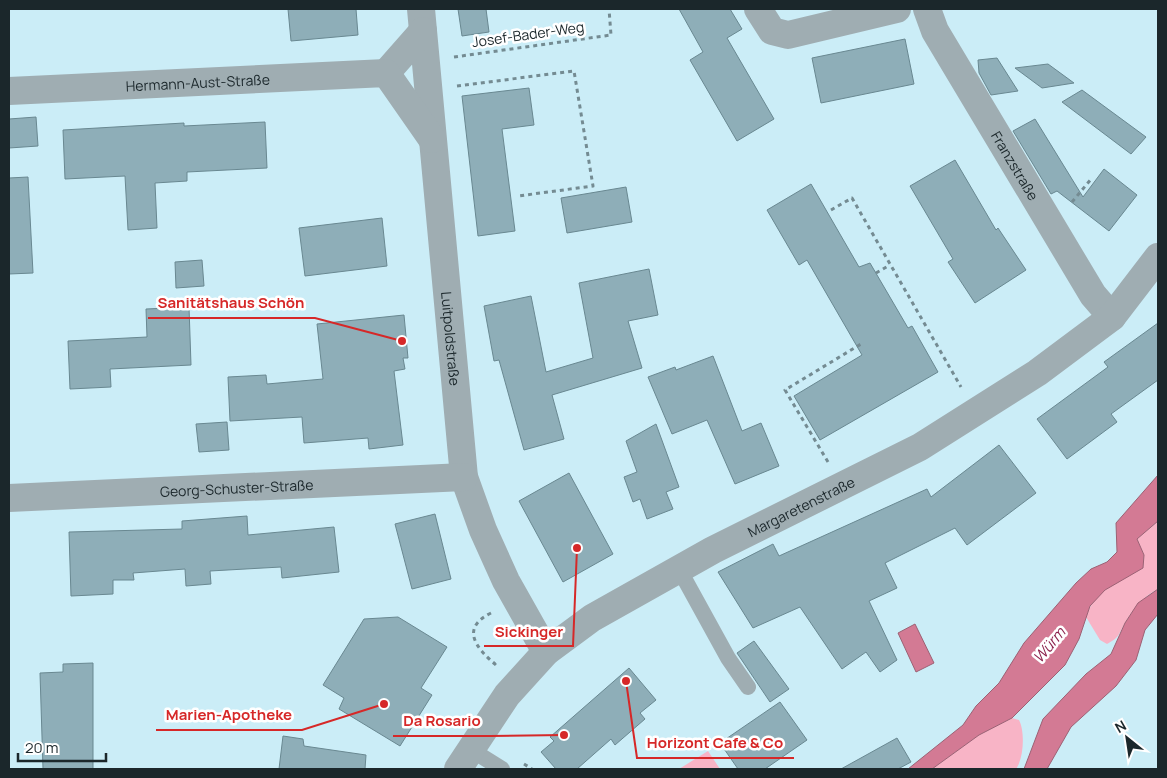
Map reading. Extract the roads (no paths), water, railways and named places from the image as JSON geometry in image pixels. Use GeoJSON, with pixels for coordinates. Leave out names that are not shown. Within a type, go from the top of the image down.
{"type":"FeatureCollection","features":[{"type":"Feature","properties":{"kind":"street"},"geometry":{"type":"LineString","coordinates":[[758,9],[772,31],[788,35],[897,9]]}},
{"type":"Feature","properties":{"kind":"street","name":"Franzstraße"},"geometry":{"type":"LineString","coordinates":[[927,9],[935,31],[1093,295],[1112,317]]}},
{"type":"Feature","properties":{"kind":"street"},"geometry":{"type":"LineString","coordinates":[[422,20],[386,73],[433,141]]}},
{"type":"Feature","properties":{"kind":"street","name":"Luitpoldstraße"},"geometry":{"type":"LineString","coordinates":[[422,20],[464,477],[483,530],[506,581],[546,652]]}},
{"type":"Feature","properties":{"kind":"street","name":"Hermann-Aust-Straße"},"geometry":{"type":"LineString","coordinates":[[9,91],[386,73]]}},
{"type":"Feature","properties":{"kind":"street","name":"Margaretenstraße"},"geometry":{"type":"LineString","coordinates":[[464,759],[507,695],[546,652],[592,618],[679,569],[920,447],[1038,373],[1112,317],[1158,257]]}},
{"type":"Feature","properties":{"kind":"street","name":"Georg-Schuster-Straße"},"geometry":{"type":"LineString","coordinates":[[9,498],[464,477]]}},
{"type":"Feature","properties":{"kind":"lane"},"geometry":{"type":"LineString","coordinates":[[679,569],[728,658],[748,687]]}},
{"type":"Feature","properties":{"kind":"lane"},"geometry":{"type":"LineString","coordinates":[[464,759],[502,769]]}},
{"type":"Feature","properties":{"kind":"water","name":"Würm"},"geometry":{"type":"Polygon","coordinates":[[[1158,475],[1158,521],[1137,539],[1144,555],[1143,568],[1105,590],[1090,606],[1079,639],[1065,665],[1012,718],[979,735],[932,769],[908,769],[963,725],[976,706],[999,683],[1024,643],[1076,583],[1091,569],[1107,562],[1117,552],[1116,523],[1158,475]]]}},
{"type":"Feature","properties":{"kind":"water"},"geometry":{"type":"Polygon","coordinates":[[[1158,589],[1158,614],[1145,630],[1136,660],[1116,686],[1071,727],[1047,769],[1024,769],[1043,719],[1086,674],[1111,654],[1125,623],[1138,603],[1158,589]]]}},
{"type":"Feature","properties":{"kind":"water"},"geometry":{"type":"Polygon","coordinates":[[[915,624],[934,663],[916,672],[898,633],[915,624]]]}},
{"type":"Feature","properties":{"kind":"place","name":"Sanitätshaus Schön"},"geometry":{"type":"Point","coordinates":[402,341]}},
{"type":"Feature","properties":{"kind":"place","name":"Sickinger"},"geometry":{"type":"Point","coordinates":[577,548]}},
{"type":"Feature","properties":{"kind":"place","name":"Horizont Cafe & Co"},"geometry":{"type":"Point","coordinates":[626,681]}},
{"type":"Feature","properties":{"kind":"place","name":"Marien-Apotheke"},"geometry":{"type":"Point","coordinates":[384,704]}},
{"type":"Feature","properties":{"kind":"place","name":"Da Rosario"},"geometry":{"type":"Point","coordinates":[564,735]}}]}
